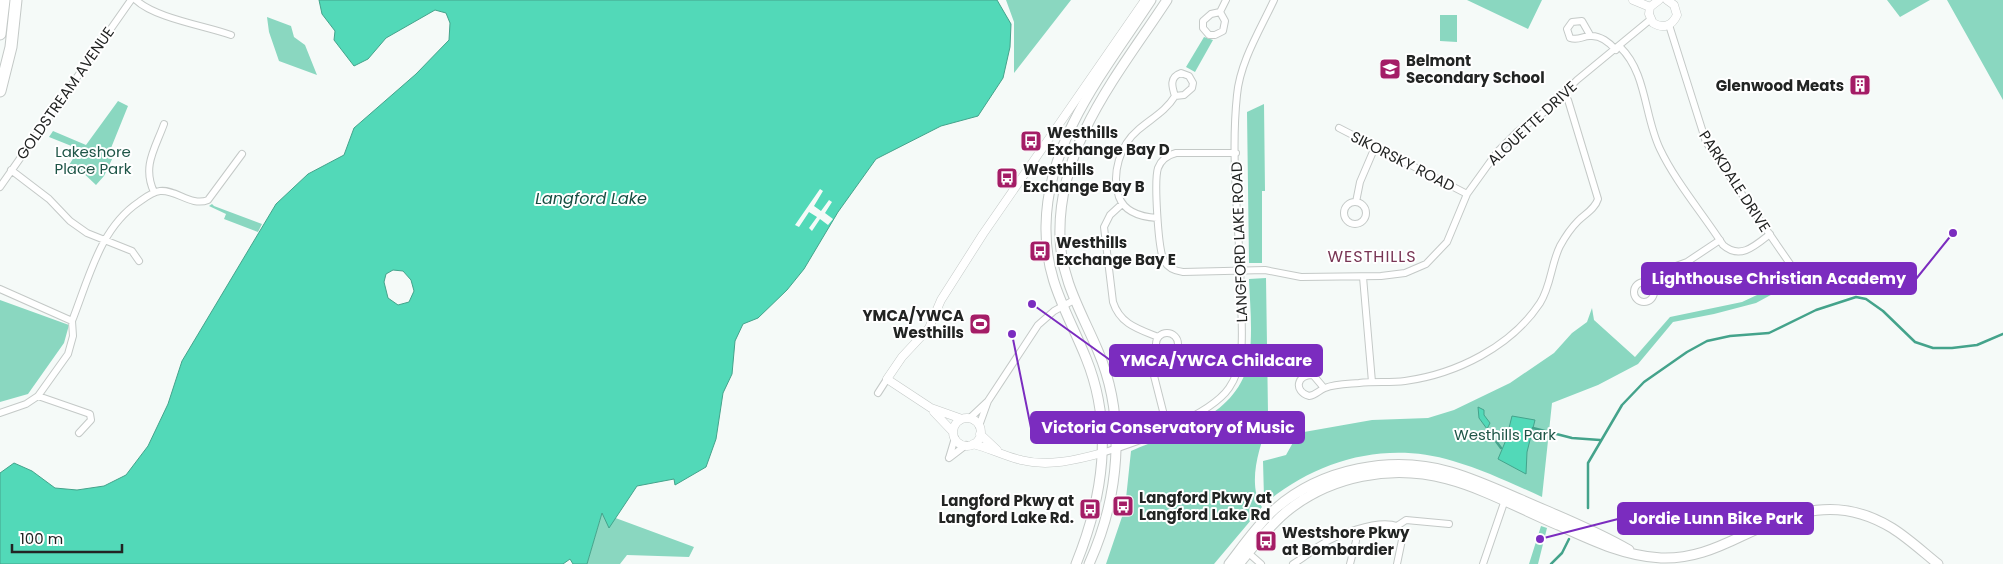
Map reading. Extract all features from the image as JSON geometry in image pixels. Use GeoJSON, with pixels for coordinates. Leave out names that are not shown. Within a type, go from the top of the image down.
{"type":"FeatureCollection","features":[{"type":"Feature","properties":{"kind":"highway"},"geometry":{"type":"LineString","coordinates":[[0,34],[4,0]]}},
{"type":"Feature","properties":{"kind":"highway"},"geometry":{"type":"LineString","coordinates":[[0,91],[11,47],[16,0]]}},
{"type":"Feature","properties":{"kind":"main road"},"geometry":{"type":"LineString","coordinates":[[1076,564],[1095,512],[1102,453],[1100,414],[1094,384],[1086,359],[1062,307],[1049,269],[1046,248],[1046,218],[1054,174],[1062,146],[1087,96],[1151,0]]}},
{"type":"Feature","properties":{"kind":"main road"},"geometry":{"type":"LineString","coordinates":[[1089,564],[1109,509],[1116,449],[1116,424],[1107,376],[1098,351],[1074,300],[1062,266],[1060,236],[1062,208],[1068,177],[1086,126],[1104,94],[1168,0]]}},
{"type":"Feature","properties":{"kind":"main road"},"geometry":{"type":"LineString","coordinates":[[1228,564],[1276,521],[1313,493],[1350,478],[1372,474],[1406,473],[1434,476],[1506,498],[1592,530],[1636,554],[1659,558],[1688,557],[1710,551],[1796,513],[1819,509],[1845,509],[1870,516],[1894,529],[1938,564]]}},
{"type":"Feature","properties":{"kind":"main road"},"geometry":{"type":"LineString","coordinates":[[1239,564],[1245,550]]}},
{"type":"Feature","properties":{"kind":"street","name":"GOLDSTREAM AVENUE"},"geometry":{"type":"LineString","coordinates":[[0,187],[131,0]]}},
{"type":"Feature","properties":{"kind":"street"},"geometry":{"type":"LineString","coordinates":[[136,0],[141,5],[168,15],[231,35]]}},
{"type":"Feature","properties":{"kind":"street"},"geometry":{"type":"LineString","coordinates":[[878,393],[902,357],[929,328],[941,300],[984,234],[1145,0]]}},
{"type":"Feature","properties":{"kind":"street"},"geometry":{"type":"LineString","coordinates":[[1220,12],[1226,0]]}},
{"type":"Feature","properties":{"kind":"street","name":"LANGFORD LAKE ROAD"},"geometry":{"type":"LineString","coordinates":[[954,435],[969,445],[1022,460],[1039,462],[1070,460],[1116,449],[1210,408],[1223,396],[1235,378],[1241,354],[1236,153],[1236,108],[1239,81],[1247,58],[1274,0]]}},
{"type":"Feature","properties":{"kind":"street"},"geometry":{"type":"LineString","coordinates":[[1633,0],[1650,7]]}},
{"type":"Feature","properties":{"kind":"street"},"geometry":{"type":"LineString","coordinates":[[1650,7],[1659,0]]}},
{"type":"Feature","properties":{"kind":"street"},"geometry":{"type":"LineString","coordinates":[[1650,7],[1651,19],[1658,26],[1668,25],[1677,15],[1671,2],[1682,0]]}},
{"type":"Feature","properties":{"kind":"street","name":"ALOUETTE DRIVE"},"geometry":{"type":"LineString","coordinates":[[1157,218],[1162,256],[1171,268],[1184,272],[1272,270],[1301,277],[1363,277],[1405,273],[1416,270],[1435,257],[1447,242],[1467,194],[1498,151],[1577,80],[1651,19]]}},
{"type":"Feature","properties":{"kind":"street","name":"PARKDALE DRIVE"},"geometry":{"type":"LineString","coordinates":[[1668,25],[1680,53],[1702,134],[1797,274]]}},
{"type":"Feature","properties":{"kind":"street"},"geometry":{"type":"LineString","coordinates":[[1590,36],[1605,40],[1627,54],[1636,67],[1661,152],[1720,240],[1728,248],[1741,252],[1749,249],[1770,234]]}},
{"type":"Feature","properties":{"kind":"street"},"geometry":{"type":"LineString","coordinates":[[1324,388],[1416,379],[1465,363],[1509,336],[1540,302],[1562,243],[1578,222],[1596,204],[1598,199],[1568,100],[1562,95]]}},
{"type":"Feature","properties":{"kind":"street"},"geometry":{"type":"LineString","coordinates":[[1175,96],[1166,108],[1133,134],[1124,148],[1118,164],[1117,181],[1122,204],[1136,214],[1157,218],[1157,174],[1165,158],[1176,153],[1236,153]]}},
{"type":"Feature","properties":{"kind":"street"},"geometry":{"type":"LineString","coordinates":[[154,192],[149,182],[148,169],[164,124]]}},
{"type":"Feature","properties":{"kind":"street","name":"SIKORSKY ROAD"},"geometry":{"type":"LineString","coordinates":[[1339,128],[1467,194]]}},
{"type":"Feature","properties":{"kind":"street"},"geometry":{"type":"LineString","coordinates":[[1356,202],[1360,182],[1375,147]]}},
{"type":"Feature","properties":{"kind":"street"},"geometry":{"type":"LineString","coordinates":[[0,413],[26,404],[38,396],[68,354],[73,336],[72,321],[104,241],[120,217],[154,192],[168,192],[195,202],[203,202],[213,195],[242,154]]}},
{"type":"Feature","properties":{"kind":"street"},"geometry":{"type":"LineString","coordinates":[[11,170],[49,199],[70,221],[87,233],[132,251],[140,261]]}},
{"type":"Feature","properties":{"kind":"street"},"geometry":{"type":"LineString","coordinates":[[1122,204],[1110,215],[1104,227],[1113,302],[1128,325],[1158,337]]}},
{"type":"Feature","properties":{"kind":"street"},"geometry":{"type":"LineString","coordinates":[[1650,283],[1662,270],[1687,262],[1720,240]]}},
{"type":"Feature","properties":{"kind":"street"},"geometry":{"type":"LineString","coordinates":[[1363,277],[1372,382]]}},
{"type":"Feature","properties":{"kind":"street"},"geometry":{"type":"LineString","coordinates":[[0,289],[72,321]]}},
{"type":"Feature","properties":{"kind":"street"},"geometry":{"type":"LineString","coordinates":[[988,401],[955,424],[949,458],[969,445],[980,430],[988,401],[1038,325],[1074,300]]}},
{"type":"Feature","properties":{"kind":"street"},"geometry":{"type":"LineString","coordinates":[[1157,349],[1160,353],[1168,356],[1176,351],[1178,347],[1178,343],[1173,335],[1164,333],[1158,337]]}},
{"type":"Feature","properties":{"kind":"street"},"geometry":{"type":"LineString","coordinates":[[1158,337],[1157,349],[1150,358],[1167,427]]}},
{"type":"Feature","properties":{"kind":"street"},"geometry":{"type":"LineString","coordinates":[[887,379],[931,408],[954,435]]}},
{"type":"Feature","properties":{"kind":"street"},"geometry":{"type":"LineString","coordinates":[[38,396],[90,414],[90,420],[79,433]]}},
{"type":"Feature","properties":{"kind":"street"},"geometry":{"type":"LineString","coordinates":[[931,408],[966,418]]}},
{"type":"Feature","properties":{"kind":"street","name":"LANGFORD LAKE ROAD"},"geometry":{"type":"LineString","coordinates":[[966,418],[980,430],[999,452]]}},
{"type":"Feature","properties":{"kind":"street"},"geometry":{"type":"LineString","coordinates":[[1483,564],[1506,498]]}},
{"type":"Feature","properties":{"kind":"street"},"geometry":{"type":"LineString","coordinates":[[1293,564],[1319,546],[1355,531],[1383,525],[1397,526],[1406,520],[1449,524]]}},
{"type":"Feature","properties":{"kind":"street"},"geometry":{"type":"LineString","coordinates":[[1397,526],[1404,539],[1398,564]]}},
{"type":"Feature","properties":{"kind":"street"},"geometry":{"type":"LineString","coordinates":[[1350,564],[1356,541],[1355,531]]}},
{"type":"Feature","properties":{"kind":"street"},"geometry":{"type":"LineString","coordinates":[[1245,550],[1261,564]]}},
{"type":"Feature","properties":{"kind":"green space"},"geometry":{"type":"Polygon","coordinates":[[[1006,0],[1071,0],[1014,73],[1014,22],[1006,0]]]}},
{"type":"Feature","properties":{"kind":"green space"},"geometry":{"type":"Polygon","coordinates":[[[1467,0],[1542,0],[1528,29],[1467,0]]]}},
{"type":"Feature","properties":{"kind":"green space"},"geometry":{"type":"Polygon","coordinates":[[[1887,0],[1930,0],[1900,17],[1887,0]]]}},
{"type":"Feature","properties":{"kind":"green space"},"geometry":{"type":"Polygon","coordinates":[[[1947,0],[2003,0],[2003,100],[1947,0]]]}},
{"type":"Feature","properties":{"kind":"green space"},"geometry":{"type":"Polygon","coordinates":[[[1440,15],[1457,15],[1457,42],[1440,41],[1440,15]]]}},
{"type":"Feature","properties":{"kind":"green space"},"geometry":{"type":"Polygon","coordinates":[[[267,17],[291,26],[294,37],[305,45],[317,75],[279,61],[269,32],[267,17]]]}},
{"type":"Feature","properties":{"kind":"green space"},"geometry":{"type":"Polygon","coordinates":[[[1204,37],[1213,40],[1195,72],[1186,67],[1204,37]]]}},
{"type":"Feature","properties":{"kind":"green space","name":"Lakeshore Place Park"},"geometry":{"type":"Polygon","coordinates":[[[118,101],[128,106],[109,153],[114,155],[104,176],[96,185],[77,167],[70,174],[66,170],[79,149],[49,137],[53,131],[86,145],[118,101]]]}},
{"type":"Feature","properties":{"kind":"green space"},"geometry":{"type":"Polygon","coordinates":[[[1264,104],[1265,191],[1262,191],[1262,263],[1249,263],[1247,112],[1264,104]]]}},
{"type":"Feature","properties":{"kind":"green space"},"geometry":{"type":"Polygon","coordinates":[[[212,204],[262,224],[258,232],[224,219],[226,214],[209,206],[212,204]]]}},
{"type":"Feature","properties":{"kind":"green space"},"geometry":{"type":"Polygon","coordinates":[[[1266,278],[1268,413],[1278,418],[1274,427],[1268,425],[1256,466],[1255,488],[1262,507],[1214,564],[1106,564],[1125,508],[1131,451],[1204,419],[1233,395],[1243,378],[1249,359],[1251,329],[1249,279],[1266,278]]]}},
{"type":"Feature","properties":{"kind":"green space","name":"Westhills Park"},"geometry":{"type":"Polygon","coordinates":[[[1791,279],[1793,283],[1756,303],[1673,322],[1638,364],[1598,385],[1552,403],[1542,497],[1453,461],[1428,455],[1403,453],[1355,458],[1331,465],[1287,487],[1267,502],[1264,498],[1263,461],[1286,455],[1300,430],[1304,432],[1372,420],[1428,418],[1454,410],[1510,383],[1554,353],[1572,333],[1587,322],[1592,308],[1594,320],[1635,357],[1670,317],[1742,302],[1791,279]]]}},
{"type":"Feature","properties":{"kind":"green space"},"geometry":{"type":"Polygon","coordinates":[[[0,300],[69,325],[64,343],[28,394],[0,402],[0,300]]]}},
{"type":"Feature","properties":{"kind":"green space"},"geometry":{"type":"Polygon","coordinates":[[[602,513],[694,547],[689,557],[627,555],[620,564],[587,564],[602,513]]]}},
{"type":"Feature","properties":{"kind":"green space"},"geometry":{"type":"Polygon","coordinates":[[[1541,526],[1547,528],[1538,564],[1529,564],[1541,526]]]}},
{"type":"Feature","properties":{"kind":"water","name":"Langford Lake"},"geometry":{"type":"Polygon","coordinates":[[[319,0],[997,0],[1011,24],[1010,47],[1003,78],[978,116],[941,126],[876,159],[838,212],[804,269],[787,290],[758,318],[743,324],[735,341],[732,374],[723,393],[716,439],[706,467],[675,485],[674,479],[637,486],[609,528],[602,513],[587,564],[573,564],[570,559],[563,564],[0,564],[0,473],[14,463],[32,471],[55,488],[77,490],[104,486],[126,475],[148,446],[168,404],[182,361],[276,204],[308,174],[344,155],[354,128],[416,74],[449,40],[450,23],[446,13],[435,10],[386,38],[368,59],[354,66],[334,40],[335,31],[322,14],[319,0]],[[393,270],[386,274],[384,282],[388,298],[398,305],[409,302],[414,291],[411,280],[403,271],[393,270]]]}},
{"type":"Feature","properties":{"kind":"water"},"geometry":{"type":"Polygon","coordinates":[[[1478,407],[1484,410],[1484,415],[1490,423],[1487,429],[1479,418],[1478,407]]]}},
{"type":"Feature","properties":{"kind":"water"},"geometry":{"type":"Polygon","coordinates":[[[1512,416],[1535,420],[1527,452],[1526,474],[1498,459],[1506,440],[1512,416]]]}},
{"type":"Feature","properties":{"kind":"pier"},"geometry":{"type":"Polygon","coordinates":[[[820,189],[823,191],[814,206],[821,211],[829,200],[832,202],[825,213],[833,219],[828,225],[820,219],[812,231],[809,228],[817,217],[809,212],[799,227],[795,225],[820,189]]]}},
{"type":"Feature","properties":{"kind":"waterway"},"geometry":{"type":"LineString","coordinates":[[1588,508],[1588,463],[1622,405],[1644,382],[1687,352],[1707,341],[1730,336],[1769,333],[1816,310],[1856,297],[1866,299],[1883,311],[1915,342],[1933,348],[1977,345],[2003,334]]}},
{"type":"Feature","properties":{"kind":"waterway"},"geometry":{"type":"LineString","coordinates":[[1533,428],[1572,438],[1600,440]]}},
{"type":"Feature","properties":{"kind":"waterway"},"geometry":{"type":"LineString","coordinates":[[1487,429],[1501,448]]}},
{"type":"Feature","properties":{"kind":"waterway"},"geometry":{"type":"LineString","coordinates":[[1551,564],[1562,553],[1569,539]]}},
{"type":"Feature","properties":{"kind":"place","name":"Belmont Secondary School"},"geometry":{"type":"Point","coordinates":[1390,69]}},
{"type":"Feature","properties":{"kind":"place","name":"Glenwood Meats"},"geometry":{"type":"Point","coordinates":[1860,85]}},
{"type":"Feature","properties":{"kind":"place","name":"Westhills Exchange Bay D"},"geometry":{"type":"Point","coordinates":[1031,141]}},
{"type":"Feature","properties":{"kind":"place","name":"Westhills Exchange Bay B"},"geometry":{"type":"Point","coordinates":[1007,178]}},
{"type":"Feature","properties":{"kind":"place","name":"Lighthouse Christian Academy"},"geometry":{"type":"Point","coordinates":[1953,233]}},
{"type":"Feature","properties":{"kind":"place","name":"Westhills Exchange Bay E"},"geometry":{"type":"Point","coordinates":[1040,251]}},
{"type":"Feature","properties":{"kind":"place","name":"YMCA/YWCA Childcare"},"geometry":{"type":"Point","coordinates":[1032,304]}},
{"type":"Feature","properties":{"kind":"place","name":"YMCA/YWCA Westhills"},"geometry":{"type":"Point","coordinates":[980,324]}},
{"type":"Feature","properties":{"kind":"place","name":"Victoria Conservatory of Music"},"geometry":{"type":"Point","coordinates":[1012,334]}},
{"type":"Feature","properties":{"kind":"place","name":"Langford Pkwy at Langford Lake Rd"},"geometry":{"type":"Point","coordinates":[1123,506]}},
{"type":"Feature","properties":{"kind":"place","name":"Langford Pkwy at Langford Lake Rd."},"geometry":{"type":"Point","coordinates":[1090,509]}},
{"type":"Feature","properties":{"kind":"place","name":"Jordie Lunn Bike Park"},"geometry":{"type":"Point","coordinates":[1540,539]}},
{"type":"Feature","properties":{"kind":"place","name":"Westshore Pkwy at Bombardier"},"geometry":{"type":"Point","coordinates":[1266,541]}},
{"type":"Feature","properties":{"kind":"district","name":"WESTHILLS"},"geometry":{"type":"Point","coordinates":[1372,256]}}]}
